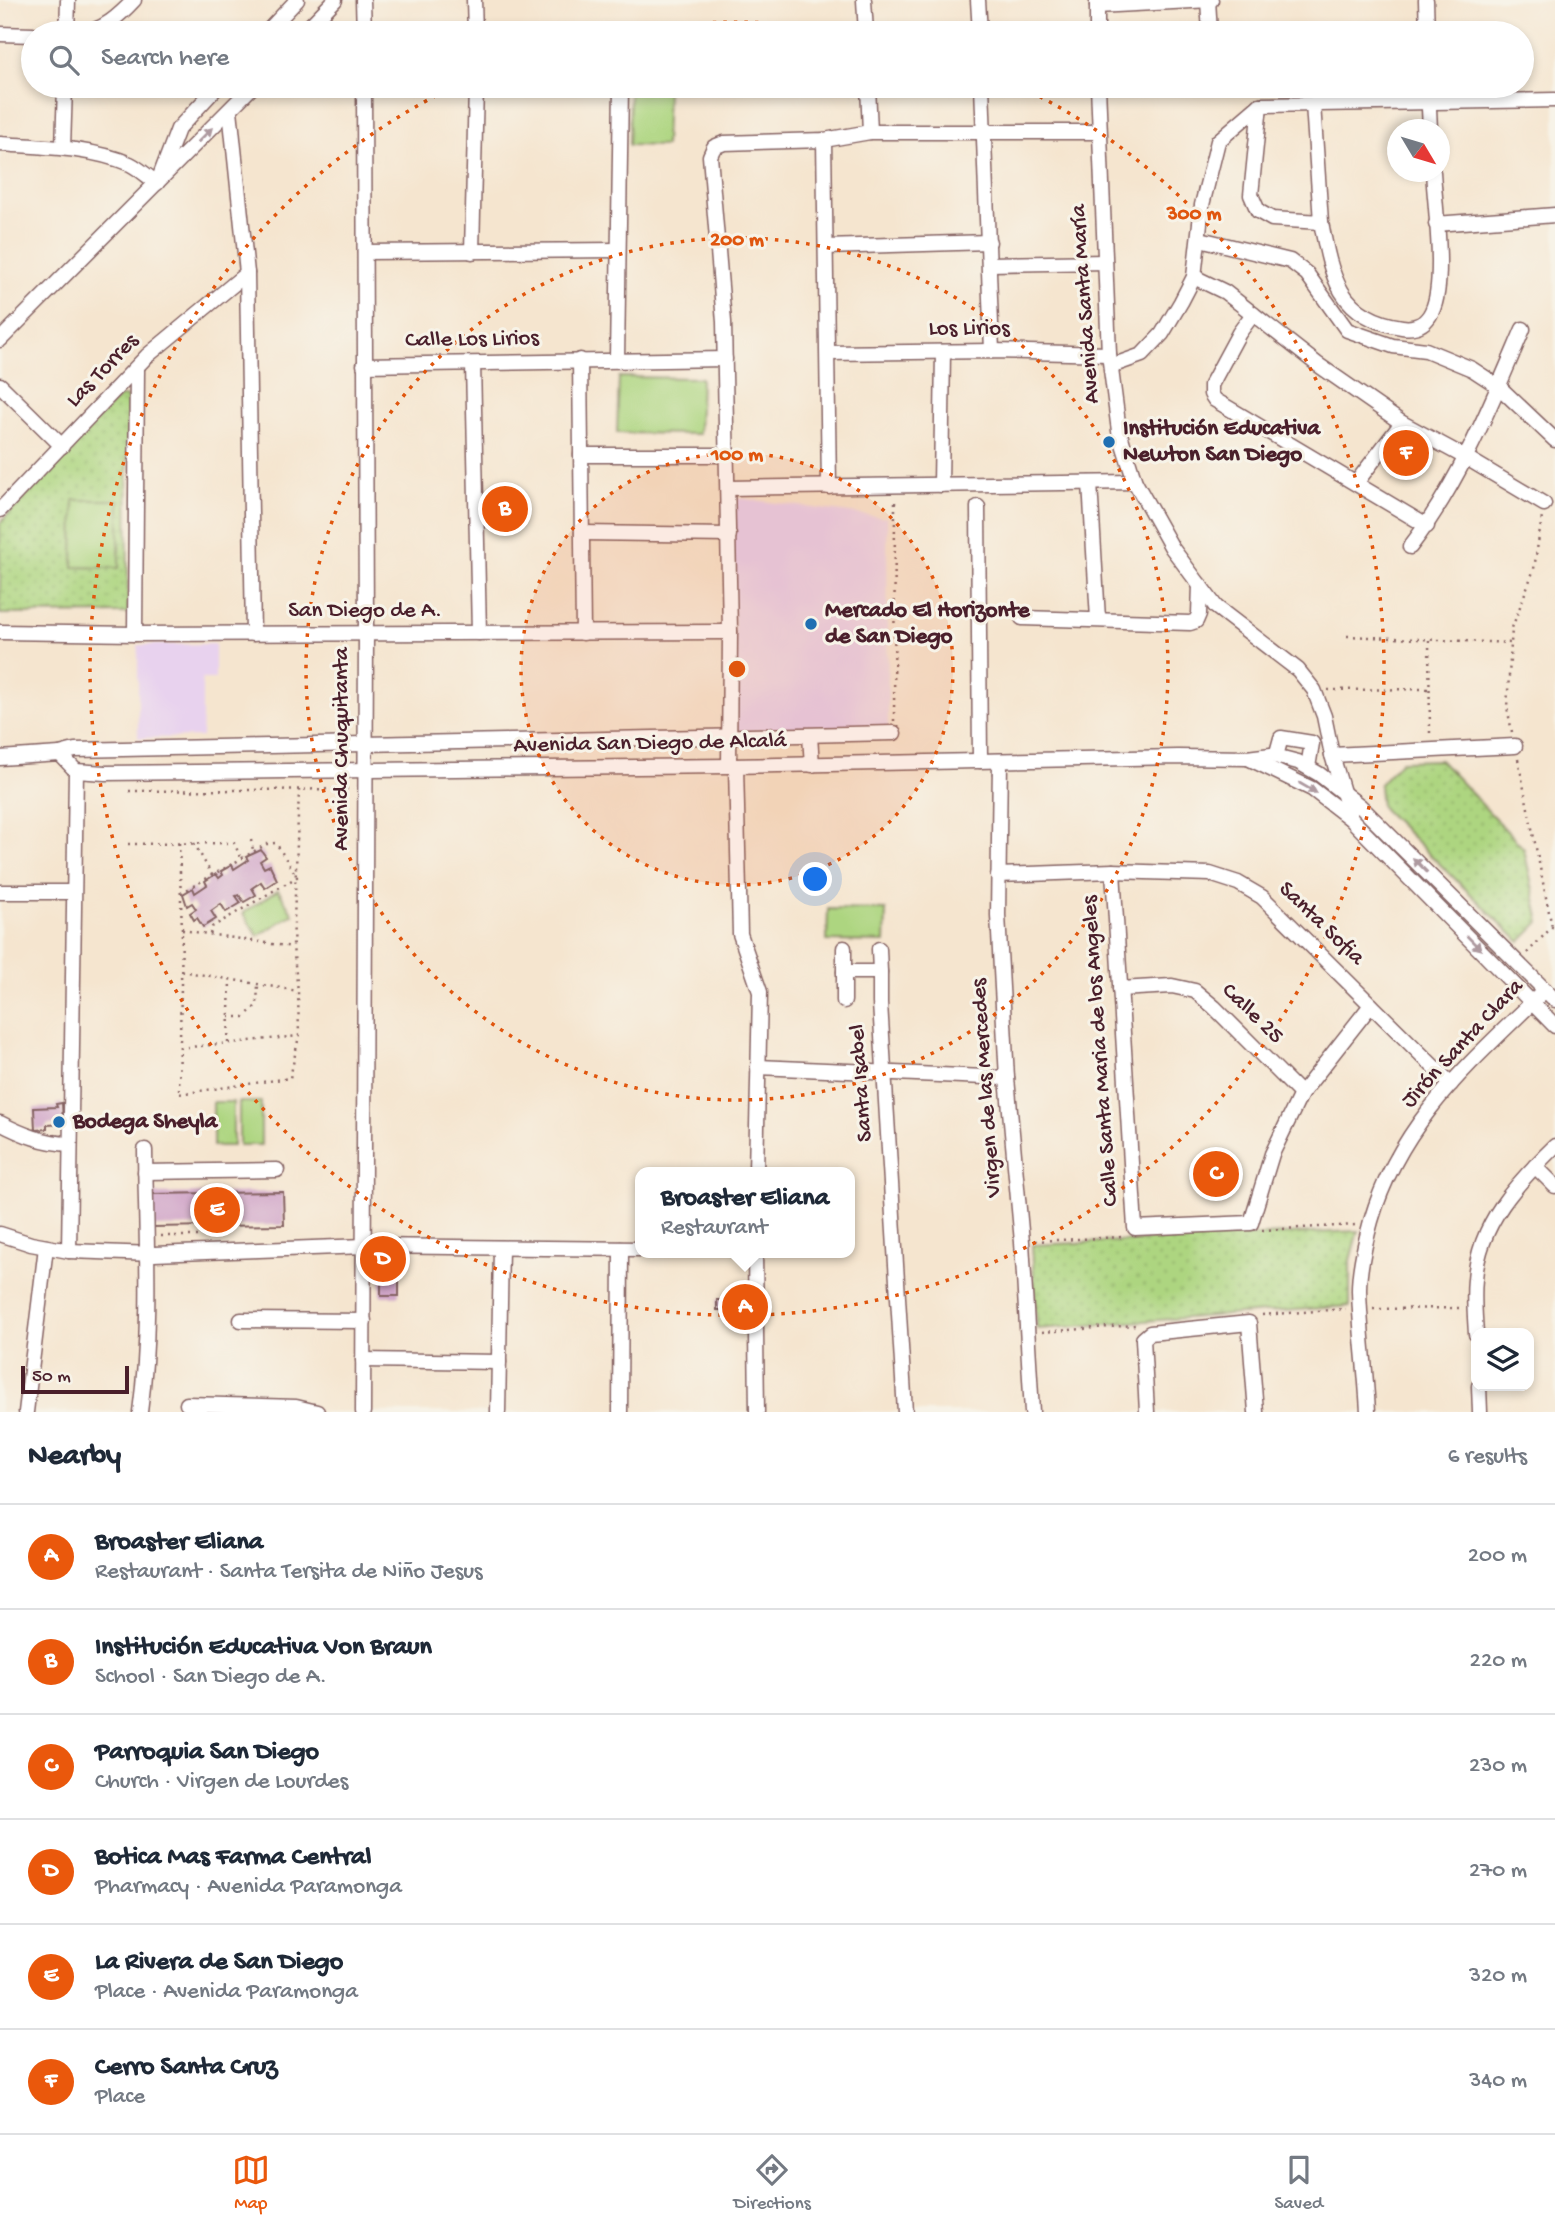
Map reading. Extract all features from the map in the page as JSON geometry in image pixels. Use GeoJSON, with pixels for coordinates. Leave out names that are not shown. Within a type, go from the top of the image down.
{"type":"FeatureCollection","features":[{"type":"Feature","properties":{"kind":"street"},"geometry":{"type":"LineString","coordinates":[[67,21],[68,0]]}},
{"type":"Feature","properties":{"kind":"street"},"geometry":{"type":"LineString","coordinates":[[110,21],[134,0]]}},
{"type":"Feature","properties":{"kind":"street"},"geometry":{"type":"LineString","coordinates":[[277,21],[297,0]]}},
{"type":"Feature","properties":{"kind":"street"},"geometry":{"type":"LineString","coordinates":[[315,21],[335,0]]}},
{"type":"Feature","properties":{"kind":"street"},"geometry":{"type":"LineString","coordinates":[[363,0],[364,21]]}},
{"type":"Feature","properties":{"kind":"street"},"geometry":{"type":"LineString","coordinates":[[474,0],[475,21]]}},
{"type":"Feature","properties":{"kind":"street"},"geometry":{"type":"LineString","coordinates":[[864,0],[865,21]]}},
{"type":"Feature","properties":{"kind":"street"},"geometry":{"type":"LineString","coordinates":[[978,0],[979,21]]}},
{"type":"Feature","properties":{"kind":"street"},"geometry":{"type":"LineString","coordinates":[[1097,21],[1097,3],[1209,0],[1210,21]]}},
{"type":"Feature","properties":{"kind":"street"},"geometry":{"type":"LineString","coordinates":[[1426,0],[1427,21]]}},
{"type":"Feature","properties":{"kind":"street"},"geometry":{"type":"LineString","coordinates":[[0,34],[21,34]]}},
{"type":"Feature","properties":{"kind":"street"},"geometry":{"type":"LineString","coordinates":[[63,148],[65,98]]}},
{"type":"Feature","properties":{"kind":"street"},"geometry":{"type":"LineString","coordinates":[[157,183],[178,129],[207,98]]}},
{"type":"Feature","properties":{"kind":"street"},"geometry":{"type":"LineString","coordinates":[[0,340],[242,98]]}},
{"type":"Feature","properties":{"kind":"street","name":"Avenida Chuquitanta"},"geometry":{"type":"LineString","coordinates":[[363,1412],[363,771],[366,633],[364,98]]}},
{"type":"Feature","properties":{"kind":"street"},"geometry":{"type":"LineString","coordinates":[[472,252],[477,98]]}},
{"type":"Feature","properties":{"kind":"street"},"geometry":{"type":"LineString","coordinates":[[617,360],[621,98]]}},
{"type":"Feature","properties":{"kind":"street"},"geometry":{"type":"LineString","coordinates":[[869,98],[870,132]]}},
{"type":"Feature","properties":{"kind":"street"},"geometry":{"type":"LineString","coordinates":[[983,98],[992,351]]}},
{"type":"Feature","properties":{"kind":"street","name":"Avenida Santa María"},"geometry":{"type":"LineString","coordinates":[[1098,98],[1110,360],[1119,432],[1135,482],[1172,548],[1216,607],[1298,670],[1314,690],[1324,716],[1330,748],[1351,819]]}},
{"type":"Feature","properties":{"kind":"street"},"geometry":{"type":"LineString","coordinates":[[1110,360],[1142,355],[1162,334],[1194,277],[1202,205],[1218,141],[1260,105],[1555,100]]}},
{"type":"Feature","properties":{"kind":"street"},"geometry":{"type":"LineString","coordinates":[[1428,101],[1429,119]]}},
{"type":"Feature","properties":{"kind":"street"},"geometry":{"type":"LineString","coordinates":[[1313,104],[1321,222],[1329,267],[1341,293],[1357,309],[1382,324],[1410,328],[1424,323],[1433,309],[1439,279],[1434,182]]}},
{"type":"Feature","properties":{"kind":"street"},"geometry":{"type":"LineString","coordinates":[[1260,105],[1251,195],[1258,211],[1272,219],[1321,222]]}},
{"type":"Feature","properties":{"kind":"street"},"geometry":{"type":"LineString","coordinates":[[230,110],[247,273],[253,634]]}},
{"type":"Feature","properties":{"kind":"street"},"geometry":{"type":"LineString","coordinates":[[756,1167],[760,992],[740,934],[729,738],[729,536],[725,359],[710,156],[714,147],[724,143],[824,140],[870,132],[1099,132]]}},
{"type":"Feature","properties":{"kind":"street"},"geometry":{"type":"LineString","coordinates":[[824,140],[829,487]]}},
{"type":"Feature","properties":{"kind":"street"},"geometry":{"type":"LineString","coordinates":[[0,144],[63,148],[130,164],[157,183]]}},
{"type":"Feature","properties":{"kind":"street"},"geometry":{"type":"LineString","coordinates":[[1436,230],[1555,215]]}},
{"type":"Feature","properties":{"kind":"street"},"geometry":{"type":"LineString","coordinates":[[1200,239],[1290,261],[1307,274],[1347,330],[1393,346],[1426,350],[1472,369],[1499,386],[1555,440]]}},
{"type":"Feature","properties":{"kind":"street"},"geometry":{"type":"LineString","coordinates":[[826,247],[989,242]]}},
{"type":"Feature","properties":{"kind":"street"},"geometry":{"type":"LineString","coordinates":[[365,252],[618,250]]}},
{"type":"Feature","properties":{"kind":"street"},"geometry":{"type":"LineString","coordinates":[[990,264],[1105,262]]}},
{"type":"Feature","properties":{"kind":"street","name":"Las Torres"},"geometry":{"type":"LineString","coordinates":[[0,510],[147,356],[247,273]]}},
{"type":"Feature","properties":{"kind":"street"},"geometry":{"type":"LineString","coordinates":[[1194,277],[1225,292],[1317,364],[1402,423],[1544,504]]}},
{"type":"Feature","properties":{"kind":"street"},"geometry":{"type":"LineString","coordinates":[[1253,314],[1211,385],[1210,394],[1221,404],[1426,526]]}},
{"type":"Feature","properties":{"kind":"street"},"geometry":{"type":"LineString","coordinates":[[1410,547],[1426,526],[1465,457],[1523,329]]}},
{"type":"Feature","properties":{"kind":"street","name":"Los Lirios"},"geometry":{"type":"LineString","coordinates":[[828,352],[992,351],[1110,360]]}},
{"type":"Feature","properties":{"kind":"street"},"geometry":{"type":"LineString","coordinates":[[941,485],[943,352]]}},
{"type":"Feature","properties":{"kind":"street","name":"Calle Los Lirios"},"geometry":{"type":"LineString","coordinates":[[365,365],[725,359]]}},
{"type":"Feature","properties":{"kind":"street"},"geometry":{"type":"LineString","coordinates":[[580,360],[583,633]]}},
{"type":"Feature","properties":{"kind":"street"},"geometry":{"type":"LineString","coordinates":[[473,364],[479,633]]}},
{"type":"Feature","properties":{"kind":"street"},"geometry":{"type":"LineString","coordinates":[[135,634],[137,368]]}},
{"type":"Feature","properties":{"kind":"street"},"geometry":{"type":"LineString","coordinates":[[0,385],[62,446]]}},
{"type":"Feature","properties":{"kind":"street"},"geometry":{"type":"LineString","coordinates":[[1356,483],[1402,423]]}},
{"type":"Feature","properties":{"kind":"street"},"geometry":{"type":"LineString","coordinates":[[581,455],[727,455]]}},
{"type":"Feature","properties":{"kind":"street"},"geometry":{"type":"LineString","coordinates":[[728,488],[1135,482]]}},
{"type":"Feature","properties":{"kind":"street"},"geometry":{"type":"LineString","coordinates":[[1090,483],[1098,619]]}},
{"type":"Feature","properties":{"kind":"street"},"geometry":{"type":"LineString","coordinates":[[978,507],[980,761]]}},
{"type":"Feature","properties":{"kind":"street"},"geometry":{"type":"LineString","coordinates":[[582,533],[729,536]]}},
{"type":"Feature","properties":{"kind":"street"},"geometry":{"type":"LineString","coordinates":[[1022,618],[1190,623],[1196,621],[1199,614],[1200,585]]}},
{"type":"Feature","properties":{"kind":"street","name":"San Diego de A."},"geometry":{"type":"LineString","coordinates":[[0,632],[730,632]]}},
{"type":"Feature","properties":{"kind":"street","name":"Avenida San Diego de Alcalá"},"geometry":{"type":"LineString","coordinates":[[0,758],[60,754],[75,750],[894,733]]}},
{"type":"Feature","properties":{"kind":"street"},"geometry":{"type":"LineString","coordinates":[[810,736],[812,765]]}},
{"type":"Feature","properties":{"kind":"street"},"geometry":{"type":"LineString","coordinates":[[1276,756],[1281,738],[1330,748],[1515,746]]}},
{"type":"Feature","properties":{"kind":"street"},"geometry":{"type":"LineString","coordinates":[[1308,767],[1312,743]]}},
{"type":"Feature","properties":{"kind":"street"},"geometry":{"type":"LineString","coordinates":[[60,754],[76,771],[69,1251]]}},
{"type":"Feature","properties":{"kind":"street","name":"Avenida San Diego de Alcalá"},"geometry":{"type":"LineString","coordinates":[[76,771],[105,774],[363,771],[1276,756],[1308,767],[1360,806],[1550,995]]}},
{"type":"Feature","properties":{"kind":"street","name":"Avenida San Diego de Alcalá"},"geometry":{"type":"LineString","coordinates":[[1247,758],[1312,789],[1351,819],[1555,1026]]}},
{"type":"Feature","properties":{"kind":"street","name":"Virgen de las Mercedes"},"geometry":{"type":"LineString","coordinates":[[1000,761],[998,915],[1007,1078],[1022,1241],[1032,1412]]}},
{"type":"Feature","properties":{"kind":"street","name":"Santa Sofia"},"geometry":{"type":"LineString","coordinates":[[998,875],[1113,872],[1210,874],[1238,883],[1262,897],[1451,1084]]}},
{"type":"Feature","properties":{"kind":"street","name":"Calle Santa Maria de los Angeles"},"geometry":{"type":"LineString","coordinates":[[1113,872],[1135,1228]]}},
{"type":"Feature","properties":{"kind":"street"},"geometry":{"type":"LineString","coordinates":[[0,892],[73,892]]}},
{"type":"Feature","properties":{"kind":"street"},"geometry":{"type":"LineString","coordinates":[[844,948],[844,1001]]}},
{"type":"Feature","properties":{"kind":"street","name":"Santa Isabel"},"geometry":{"type":"LineString","coordinates":[[879,949],[905,1412]]}},
{"type":"Feature","properties":{"kind":"street"},"geometry":{"type":"LineString","coordinates":[[844,972],[880,972]]}},
{"type":"Feature","properties":{"kind":"street","name":"Calle 25"},"geometry":{"type":"LineString","coordinates":[[1120,989],[1172,986],[1195,991],[1301,1094]]}},
{"type":"Feature","properties":{"kind":"street","name":"Jirón Santa Clara"},"geometry":{"type":"LineString","coordinates":[[1368,1412],[1359,1288],[1365,1243],[1379,1195],[1402,1147],[1451,1084],[1532,1002],[1550,995]]}},
{"type":"Feature","properties":{"kind":"street"},"geometry":{"type":"LineString","coordinates":[[1135,1228],[1251,1223],[1272,1154],[1301,1094],[1371,1005]]}},
{"type":"Feature","properties":{"kind":"street"},"geometry":{"type":"LineString","coordinates":[[758,1067],[1007,1078]]}},
{"type":"Feature","properties":{"kind":"street"},"geometry":{"type":"LineString","coordinates":[[0,1123],[22,1135],[49,1143],[70,1144]]}},
{"type":"Feature","properties":{"kind":"street"},"geometry":{"type":"LineString","coordinates":[[1476,1328],[1475,1278],[1487,1232],[1508,1194],[1555,1146]]}},
{"type":"Feature","properties":{"kind":"street"},"geometry":{"type":"LineString","coordinates":[[140,1412],[144,1373],[147,1254],[145,1150]]}},
{"type":"Feature","properties":{"kind":"street"},"geometry":{"type":"LineString","coordinates":[[1535,1166],[1555,1186]]}},
{"type":"Feature","properties":{"kind":"street"},"geometry":{"type":"LineString","coordinates":[[145,1172],[277,1170]]}},
{"type":"Feature","properties":{"kind":"street"},"geometry":{"type":"LineString","coordinates":[[0,1234],[69,1251],[147,1254],[365,1246],[635,1250]]}},
{"type":"Feature","properties":{"kind":"street"},"geometry":{"type":"LineString","coordinates":[[26,1412],[46,1247]]}},
{"type":"Feature","properties":{"kind":"street"},"geometry":{"type":"LineString","coordinates":[[498,1412],[501,1248]]}},
{"type":"Feature","properties":{"kind":"street"},"geometry":{"type":"LineString","coordinates":[[620,1412],[621,1249]]}},
{"type":"Feature","properties":{"kind":"street"},"geometry":{"type":"LineString","coordinates":[[755,1258],[757,1412]]}},
{"type":"Feature","properties":{"kind":"street"},"geometry":{"type":"LineString","coordinates":[[241,1320],[364,1321]]}},
{"type":"Feature","properties":{"kind":"street"},"geometry":{"type":"LineString","coordinates":[[1147,1412],[1143,1339],[1150,1333],[1249,1323],[1256,1412]]}},
{"type":"Feature","properties":{"kind":"street"},"geometry":{"type":"LineString","coordinates":[[363,1360],[499,1362]]}},
{"type":"Feature","properties":{"kind":"street"},"geometry":{"type":"LineString","coordinates":[[1479,1391],[1480,1412]]}},
{"type":"Feature","properties":{"kind":"street"},"geometry":{"type":"LineString","coordinates":[[187,1404],[296,1407],[317,1412]]}},
{"type":"Feature","properties":{"kind":"path"},"geometry":{"type":"LineString","coordinates":[[894,733],[895,486]]}},
{"type":"Feature","properties":{"kind":"path"},"geometry":{"type":"LineString","coordinates":[[1518,963],[1554,928],[1507,706],[1512,628],[1534,569],[1544,504]]}},
{"type":"Feature","properties":{"kind":"path"},"geometry":{"type":"LineString","coordinates":[[1347,636],[1511,643]]}},
{"type":"Feature","properties":{"kind":"path"},"geometry":{"type":"LineString","coordinates":[[1429,639],[1430,749]]}},
{"type":"Feature","properties":{"kind":"path"},"geometry":{"type":"LineString","coordinates":[[1314,690],[1429,689]]}},
{"type":"Feature","properties":{"kind":"path"},"geometry":{"type":"LineString","coordinates":[[129,791],[359,789]]}},
{"type":"Feature","properties":{"kind":"path"},"geometry":{"type":"LineString","coordinates":[[178,843],[181,893],[179,1094],[290,1078],[299,1036],[293,947],[299,790]]}},
{"type":"Feature","properties":{"kind":"path"},"geometry":{"type":"LineString","coordinates":[[251,839],[253,852]]}},
{"type":"Feature","properties":{"kind":"path"},"geometry":{"type":"LineString","coordinates":[[194,843],[212,875]]}},
{"type":"Feature","properties":{"kind":"path"},"geometry":{"type":"LineString","coordinates":[[128,844],[234,843],[242,858]]}},
{"type":"Feature","properties":{"kind":"path"},"geometry":{"type":"LineString","coordinates":[[181,893],[267,844],[276,843],[297,877]]}},
{"type":"Feature","properties":{"kind":"path"},"geometry":{"type":"LineString","coordinates":[[210,934],[212,927],[297,877]]}},
{"type":"Feature","properties":{"kind":"path"},"geometry":{"type":"LineString","coordinates":[[181,930],[293,947]]}},
{"type":"Feature","properties":{"kind":"path"},"geometry":{"type":"LineString","coordinates":[[181,971],[298,991]]}},
{"type":"Feature","properties":{"kind":"path"},"geometry":{"type":"LineString","coordinates":[[228,1043],[230,981]]}},
{"type":"Feature","properties":{"kind":"path"},"geometry":{"type":"LineString","coordinates":[[229,1017],[244,1017],[257,1004],[258,985]]}},
{"type":"Feature","properties":{"kind":"path"},"geometry":{"type":"LineString","coordinates":[[180,1048],[299,1036]]}},
{"type":"Feature","properties":{"kind":"path"},"geometry":{"type":"LineString","coordinates":[[1251,1223],[1255,1231],[1370,1224]]}},
{"type":"Feature","properties":{"kind":"path"},"geometry":{"type":"LineString","coordinates":[[1022,1241],[1131,1236],[1135,1228]]}},
{"type":"Feature","properties":{"kind":"shaded area","name":"Mercado El Horizonte de San Diego"},"geometry":{"type":"Polygon","coordinates":[[[732,497],[887,518],[888,730],[736,731],[732,497]]]}},
{"type":"Feature","properties":{"kind":"shaded area"},"geometry":{"type":"Polygon","coordinates":[[[215,644],[215,679],[202,679],[202,737],[138,738],[138,645],[215,644]]]}},
{"type":"Feature","properties":{"kind":"green space"},"geometry":{"type":"Polygon","coordinates":[[[630,98],[667,98],[665,146],[629,145],[630,98]]]}},
{"type":"Feature","properties":{"kind":"green space"},"geometry":{"type":"Polygon","coordinates":[[[619,377],[701,378],[699,434],[617,433],[619,377]]]}},
{"type":"Feature","properties":{"kind":"green space"},"geometry":{"type":"Polygon","coordinates":[[[119,397],[127,397],[128,613],[0,614],[0,523],[119,397]]]}},
{"type":"Feature","properties":{"kind":"green space"},"geometry":{"type":"Polygon","coordinates":[[[74,500],[119,500],[119,568],[73,567],[74,500]]]}},
{"type":"Feature","properties":{"kind":"green space"},"geometry":{"type":"Polygon","coordinates":[[[1440,760],[1524,849],[1540,922],[1520,942],[1381,807],[1379,785],[1401,761],[1440,760]]]}},
{"type":"Feature","properties":{"kind":"green space"},"geometry":{"type":"Polygon","coordinates":[[[278,890],[293,914],[258,936],[243,913],[278,890]]]}},
{"type":"Feature","properties":{"kind":"green space"},"geometry":{"type":"Polygon","coordinates":[[[828,909],[886,910],[885,942],[827,941],[828,909]]]}},
{"type":"Feature","properties":{"kind":"green space"},"geometry":{"type":"Polygon","coordinates":[[[213,1102],[233,1102],[233,1146],[213,1146],[213,1102]]]}},
{"type":"Feature","properties":{"kind":"green space"},"geometry":{"type":"Polygon","coordinates":[[[239,1102],[261,1102],[261,1145],[239,1145],[239,1102]]]}},
{"type":"Feature","properties":{"kind":"green space"},"geometry":{"type":"Polygon","coordinates":[[[1358,1231],[1350,1260],[1350,1306],[1037,1329],[1032,1245],[1358,1231]]]}},
{"type":"Feature","properties":{"kind":"building"},"geometry":{"type":"Polygon","coordinates":[[[261,850],[266,857],[260,861],[264,868],[270,865],[277,880],[265,888],[261,882],[252,888],[256,895],[244,902],[239,895],[236,896],[241,903],[226,912],[221,904],[211,911],[216,919],[203,927],[197,918],[194,920],[190,913],[196,909],[192,903],[187,906],[183,894],[193,888],[195,893],[207,885],[205,881],[216,874],[219,878],[223,875],[221,871],[232,865],[234,869],[248,860],[246,857],[261,850]]]}},
{"type":"Feature","properties":{"kind":"building"},"geometry":{"type":"Polygon","coordinates":[[[62,1103],[63,1124],[47,1125],[47,1129],[35,1130],[34,1108],[57,1107],[56,1104],[62,1103]]]}},
{"type":"Feature","properties":{"kind":"building"},"geometry":{"type":"Polygon","coordinates":[[[283,1192],[284,1225],[151,1227],[151,1194],[283,1192]]]}},
{"type":"Feature","properties":{"kind":"building"},"geometry":{"type":"Polygon","coordinates":[[[381,1255],[399,1255],[399,1296],[381,1296],[381,1255]]]}},
{"type":"Feature","properties":{"kind":"building"},"geometry":{"type":"Polygon","coordinates":[[[717,1300],[747,1300],[747,1317],[737,1317],[737,1310],[717,1310],[717,1300]]]}},
{"type":"Feature","properties":{"kind":"place","name":"Institución Educativa Newton San Diego"},"geometry":{"type":"Point","coordinates":[1109,442]}},
{"type":"Feature","properties":{"kind":"place","name":"Cerro Santa Cruz"},"geometry":{"type":"Point","coordinates":[1406,453]}},
{"type":"Feature","properties":{"kind":"place","name":"Institución Educativa Von Braun"},"geometry":{"type":"Point","coordinates":[505,509]}},
{"type":"Feature","properties":{"kind":"place","name":"Mercado El Horizonte de San Diego"},"geometry":{"type":"Point","coordinates":[811,624]}},
{"type":"Feature","properties":{"kind":"place","name":"Bodega Sheyla"},"geometry":{"type":"Point","coordinates":[59,1122]}},
{"type":"Feature","properties":{"kind":"place","name":"Parroquia San Diego"},"geometry":{"type":"Point","coordinates":[1216,1174]}},
{"type":"Feature","properties":{"kind":"place","name":"La Rivera de San Diego"},"geometry":{"type":"Point","coordinates":[217,1210]}},
{"type":"Feature","properties":{"kind":"place","name":"Botica Mas Farma Central"},"geometry":{"type":"Point","coordinates":[383,1259]}},
{"type":"Feature","properties":{"kind":"place","name":"Broaster Eliana"},"geometry":{"type":"Point","coordinates":[745,1307]}}]}
